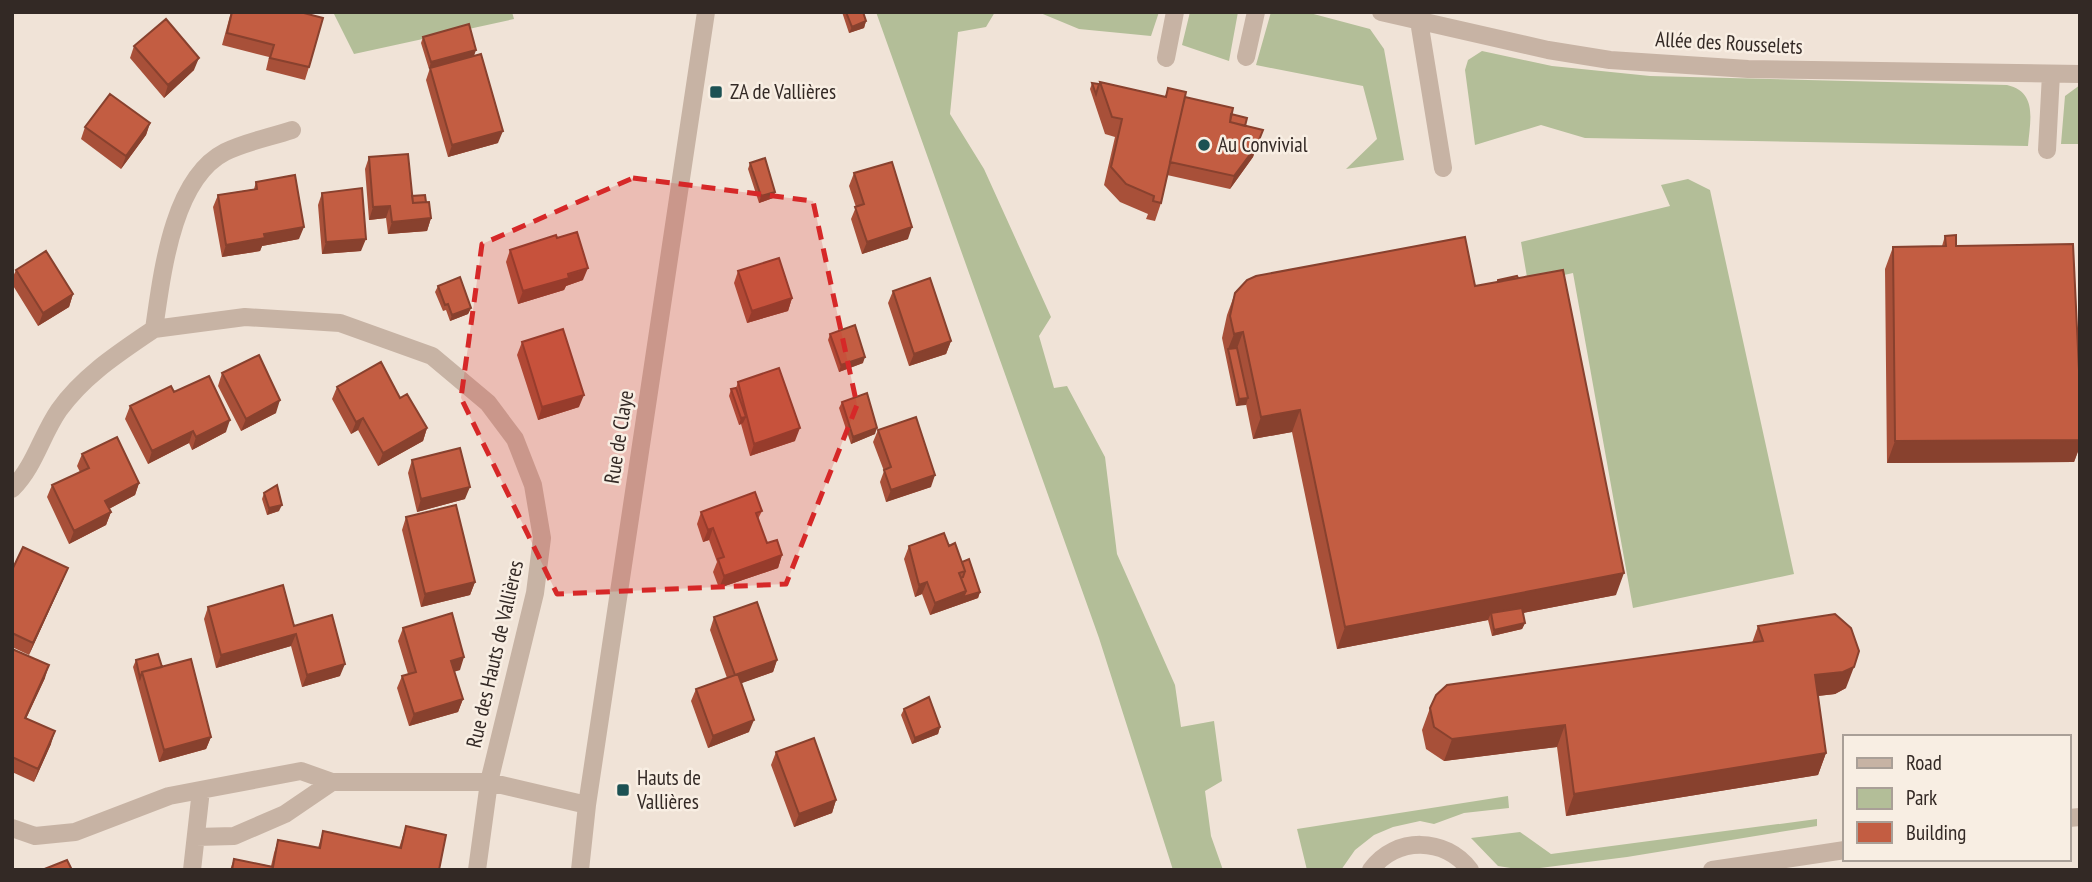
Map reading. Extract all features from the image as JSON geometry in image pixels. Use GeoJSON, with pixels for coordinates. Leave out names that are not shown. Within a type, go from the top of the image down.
{"type":"FeatureCollection","features":[{"type":"Feature","properties":{"kind":"street","name":"Rue de Claye"},"geometry":{"type":"LineString","coordinates":[[580,870],[587,805],[706,12]]}},
{"type":"Feature","properties":{"kind":"street"},"geometry":{"type":"LineString","coordinates":[[1166,58],[1175,12]]}},
{"type":"Feature","properties":{"kind":"street"},"geometry":{"type":"LineString","coordinates":[[1246,57],[1256,12]]}},
{"type":"Feature","properties":{"kind":"street","name":"Allée des Rousselets"},"geometry":{"type":"LineString","coordinates":[[1381,12],[1548,50],[1610,60],[1748,69],[2080,74]]}},
{"type":"Feature","properties":{"kind":"street"},"geometry":{"type":"LineString","coordinates":[[1419,21],[1443,168]]}},
{"type":"Feature","properties":{"kind":"street"},"geometry":{"type":"LineString","coordinates":[[2047,150],[2051,74]]}},
{"type":"Feature","properties":{"kind":"street"},"geometry":{"type":"LineString","coordinates":[[12,489],[26,475],[58,411],[91,373],[154,329],[164,263],[191,181],[224,152],[292,131]]}},
{"type":"Feature","properties":{"kind":"street","name":"Rue des Hauts de Vallières"},"geometry":{"type":"LineString","coordinates":[[154,329],[246,317],[340,323],[432,356],[488,403],[515,439],[533,485],[542,538],[535,593],[489,782],[477,870]]}},
{"type":"Feature","properties":{"kind":"street"},"geometry":{"type":"LineString","coordinates":[[12,828],[35,836],[75,832],[169,796],[302,771],[332,782],[489,782],[587,805]]}},
{"type":"Feature","properties":{"kind":"street"},"geometry":{"type":"LineString","coordinates":[[196,837],[234,836],[285,814],[332,782]]}},
{"type":"Feature","properties":{"kind":"street"},"geometry":{"type":"LineString","coordinates":[[192,870],[201,790]]}},
{"type":"Feature","properties":{"kind":"street"},"geometry":{"type":"LineString","coordinates":[[1371,870],[1392,850],[1412,844],[1432,845],[1450,851],[1470,870]]}},
{"type":"Feature","properties":{"kind":"street"},"geometry":{"type":"LineString","coordinates":[[1712,870],[1843,850]]}},
{"type":"Feature","properties":{"kind":"highlighted area"},"geometry":{"type":"Polygon","coordinates":[[[633,178],[813,201],[857,405],[786,584],[557,594],[461,398],[482,244],[633,178]]]}},
{"type":"Feature","properties":{"kind":"green space"},"geometry":{"type":"Polygon","coordinates":[[[333,12],[512,12],[514,19],[354,54],[333,12]]]}},
{"type":"Feature","properties":{"kind":"green space"},"geometry":{"type":"Polygon","coordinates":[[[876,12],[995,12],[986,27],[958,32],[950,114],[984,169],[1051,317],[1039,336],[1054,388],[1067,386],[1105,457],[1117,554],[1175,685],[1181,727],[1214,721],[1222,781],[1205,791],[1211,836],[1223,870],[1173,870],[1099,638],[876,12]]]}},
{"type":"Feature","properties":{"kind":"green space"},"geometry":{"type":"Polygon","coordinates":[[[1038,12],[1159,12],[1151,36],[1079,29],[1038,12]]]}},
{"type":"Feature","properties":{"kind":"green space"},"geometry":{"type":"Polygon","coordinates":[[[1190,12],[1238,12],[1229,61],[1182,45],[1190,12]]]}},
{"type":"Feature","properties":{"kind":"green space"},"geometry":{"type":"Polygon","coordinates":[[[1271,12],[1306,12],[1370,29],[1384,49],[1404,160],[1346,169],[1377,139],[1363,86],[1256,65],[1271,12]]]}},
{"type":"Feature","properties":{"kind":"green space"},"geometry":{"type":"Polygon","coordinates":[[[1482,51],[1552,66],[1650,76],[2007,85],[2024,94],[2028,101],[2028,146],[1585,138],[1541,125],[1475,145],[1465,70],[1468,60],[1482,51]]]}},
{"type":"Feature","properties":{"kind":"green space"},"geometry":{"type":"Polygon","coordinates":[[[2080,85],[2080,144],[2061,144],[2065,96],[2080,85]]]}},
{"type":"Feature","properties":{"kind":"green space"},"geometry":{"type":"Polygon","coordinates":[[[1688,179],[1710,190],[1794,574],[1633,608],[1573,273],[1528,283],[1521,242],[1670,206],[1661,185],[1688,179]]]}},
{"type":"Feature","properties":{"kind":"green space"},"geometry":{"type":"Polygon","coordinates":[[[1508,796],[1509,808],[1464,813],[1434,824],[1420,821],[1393,827],[1374,835],[1355,850],[1341,870],[1307,870],[1297,829],[1508,796]]]}},
{"type":"Feature","properties":{"kind":"green space"},"geometry":{"type":"Polygon","coordinates":[[[1817,819],[1817,826],[1627,857],[1523,870],[1498,866],[1471,838],[1520,832],[1551,854],[1817,819]]]}},
{"type":"Feature","properties":{"kind":"building"},"geometry":{"type":"Polygon","coordinates":[[[232,12],[300,12],[323,18],[309,67],[270,58],[274,45],[227,33],[232,12]]]}},
{"type":"Feature","properties":{"kind":"building"},"geometry":{"type":"Polygon","coordinates":[[[846,12],[863,12],[866,21],[852,27],[846,12]]]}},
{"type":"Feature","properties":{"kind":"building"},"geometry":{"type":"Polygon","coordinates":[[[166,19],[199,58],[168,85],[134,46],[166,19]]]}},
{"type":"Feature","properties":{"kind":"building"},"geometry":{"type":"Polygon","coordinates":[[[469,24],[476,50],[431,62],[423,37],[469,24]]]}},
{"type":"Feature","properties":{"kind":"building"},"geometry":{"type":"Polygon","coordinates":[[[481,54],[503,131],[452,145],[430,68],[481,54]]]}},
{"type":"Feature","properties":{"kind":"building"},"geometry":{"type":"Polygon","coordinates":[[[1100,82],[1166,97],[1168,88],[1186,92],[1161,203],[1153,201],[1154,196],[1126,184],[1111,167],[1122,119],[1112,117],[1100,82]]]}},
{"type":"Feature","properties":{"kind":"building"},"geometry":{"type":"Polygon","coordinates":[[[1092,83],[1099,84],[1096,94],[1092,83]]]}},
{"type":"Feature","properties":{"kind":"building"},"geometry":{"type":"Polygon","coordinates":[[[110,94],[150,123],[126,156],[85,127],[110,94]]]}},
{"type":"Feature","properties":{"kind":"building"},"geometry":{"type":"Polygon","coordinates":[[[1185,97],[1233,108],[1230,122],[1263,130],[1257,145],[1234,176],[1170,162],[1185,97]]]}},
{"type":"Feature","properties":{"kind":"building"},"geometry":{"type":"Polygon","coordinates":[[[1231,114],[1247,118],[1245,126],[1230,122],[1231,114]]]}},
{"type":"Feature","properties":{"kind":"building"},"geometry":{"type":"Polygon","coordinates":[[[408,154],[413,203],[429,202],[431,218],[392,222],[390,206],[373,207],[369,157],[408,154]]]}},
{"type":"Feature","properties":{"kind":"building"},"geometry":{"type":"Polygon","coordinates":[[[765,158],[775,192],[761,196],[750,163],[765,158]]]}},
{"type":"Feature","properties":{"kind":"building"},"geometry":{"type":"Polygon","coordinates":[[[892,162],[912,227],[867,242],[855,207],[864,204],[854,173],[892,162]]]}},
{"type":"Feature","properties":{"kind":"building"},"geometry":{"type":"Polygon","coordinates":[[[295,175],[304,227],[264,234],[265,238],[226,245],[218,195],[257,189],[256,182],[295,175]]]}},
{"type":"Feature","properties":{"kind":"building"},"geometry":{"type":"Polygon","coordinates":[[[362,188],[366,239],[326,242],[322,193],[362,188]]]}},
{"type":"Feature","properties":{"kind":"building"},"geometry":{"type":"Polygon","coordinates":[[[425,195],[426,202],[413,203],[412,196],[425,195]]]}},
{"type":"Feature","properties":{"kind":"building"},"geometry":{"type":"Polygon","coordinates":[[[577,232],[588,268],[568,274],[569,278],[523,291],[510,250],[556,235],[557,238],[577,232]]]}},
{"type":"Feature","properties":{"kind":"building"},"geometry":{"type":"Polygon","coordinates":[[[1956,235],[1956,246],[2073,244],[2080,440],[1895,441],[1893,247],[1946,246],[1945,236],[1956,235]]]}},
{"type":"Feature","properties":{"kind":"building"},"geometry":{"type":"Polygon","coordinates":[[[1465,237],[1475,286],[1563,270],[1624,573],[1345,627],[1300,410],[1261,417],[1243,332],[1234,334],[1230,316],[1235,293],[1247,280],[1256,276],[1465,237]]]}},
{"type":"Feature","properties":{"kind":"building"},"geometry":{"type":"Polygon","coordinates":[[[46,251],[73,294],[43,313],[16,270],[46,251]]]}},
{"type":"Feature","properties":{"kind":"building"},"geometry":{"type":"Polygon","coordinates":[[[779,258],[792,298],[752,311],[738,271],[779,258]]]}},
{"type":"Feature","properties":{"kind":"building"},"geometry":{"type":"Polygon","coordinates":[[[460,277],[471,308],[452,315],[438,286],[460,277]]]}},
{"type":"Feature","properties":{"kind":"building"},"geometry":{"type":"Polygon","coordinates":[[[930,278],[951,341],[914,354],[893,291],[930,278]]]}},
{"type":"Feature","properties":{"kind":"building"},"geometry":{"type":"Polygon","coordinates":[[[1518,278],[1498,282],[1498,280],[1518,278]]]}},
{"type":"Feature","properties":{"kind":"building"},"geometry":{"type":"Polygon","coordinates":[[[855,325],[865,357],[841,365],[830,334],[855,325]]]}},
{"type":"Feature","properties":{"kind":"building"},"geometry":{"type":"Polygon","coordinates":[[[563,329],[584,395],[542,407],[522,342],[563,329]]]}},
{"type":"Feature","properties":{"kind":"building"},"geometry":{"type":"Polygon","coordinates":[[[1237,348],[1248,398],[1239,399],[1228,349],[1237,348]]]}},
{"type":"Feature","properties":{"kind":"building"},"geometry":{"type":"Polygon","coordinates":[[[259,355],[280,400],[246,419],[222,373],[259,355]]]}},
{"type":"Feature","properties":{"kind":"building"},"geometry":{"type":"Polygon","coordinates":[[[381,362],[400,398],[407,394],[427,428],[383,453],[363,418],[356,422],[337,387],[381,362]]]}},
{"type":"Feature","properties":{"kind":"building"},"geometry":{"type":"Polygon","coordinates":[[[779,368],[800,428],[754,444],[738,382],[779,368]]]}},
{"type":"Feature","properties":{"kind":"building"},"geometry":{"type":"Polygon","coordinates":[[[209,376],[230,420],[196,437],[193,431],[152,451],[130,406],[171,386],[174,392],[209,376]]]}},
{"type":"Feature","properties":{"kind":"building"},"geometry":{"type":"Polygon","coordinates":[[[736,388],[746,417],[741,418],[731,389],[736,388]]]}},
{"type":"Feature","properties":{"kind":"building"},"geometry":{"type":"Polygon","coordinates":[[[867,393],[877,428],[853,437],[842,402],[867,393]]]}},
{"type":"Feature","properties":{"kind":"building"},"geometry":{"type":"Polygon","coordinates":[[[916,417],[935,475],[891,490],[884,470],[891,467],[878,430],[916,417]]]}},
{"type":"Feature","properties":{"kind":"building"},"geometry":{"type":"Polygon","coordinates":[[[117,437],[139,483],[105,501],[111,512],[74,531],[52,485],[89,468],[82,454],[117,437]]]}},
{"type":"Feature","properties":{"kind":"building"},"geometry":{"type":"Polygon","coordinates":[[[460,448],[470,487],[421,499],[412,460],[460,448]]]}},
{"type":"Feature","properties":{"kind":"building"},"geometry":{"type":"Polygon","coordinates":[[[277,485],[282,505],[269,508],[264,493],[277,485]]]}},
{"type":"Feature","properties":{"kind":"building"},"geometry":{"type":"Polygon","coordinates":[[[755,492],[762,511],[756,513],[767,543],[777,540],[782,555],[724,576],[718,559],[724,557],[713,528],[708,530],[701,512],[755,492]]]}},
{"type":"Feature","properties":{"kind":"building"},"geometry":{"type":"Polygon","coordinates":[[[456,505],[475,582],[425,594],[406,517],[456,505]]]}},
{"type":"Feature","properties":{"kind":"building"},"geometry":{"type":"Polygon","coordinates":[[[944,533],[949,546],[955,543],[965,571],[959,573],[966,591],[935,603],[927,582],[919,585],[909,546],[944,533]]]}},
{"type":"Feature","properties":{"kind":"building"},"geometry":{"type":"Polygon","coordinates":[[[23,547],[68,568],[33,643],[12,633],[12,570],[23,547]]]}},
{"type":"Feature","properties":{"kind":"building"},"geometry":{"type":"Polygon","coordinates":[[[969,559],[980,592],[963,597],[966,591],[961,578],[965,571],[962,562],[969,559]]]}},
{"type":"Feature","properties":{"kind":"building"},"geometry":{"type":"Polygon","coordinates":[[[283,585],[294,626],[332,615],[345,664],[307,675],[296,634],[221,655],[208,607],[283,585]]]}},
{"type":"Feature","properties":{"kind":"building"},"geometry":{"type":"Polygon","coordinates":[[[757,602],[777,660],[735,675],[714,617],[757,602]]]}},
{"type":"Feature","properties":{"kind":"building"},"geometry":{"type":"Polygon","coordinates":[[[1522,608],[1525,623],[1494,630],[1491,613],[1522,608]]]}},
{"type":"Feature","properties":{"kind":"building"},"geometry":{"type":"Polygon","coordinates":[[[452,613],[464,657],[451,661],[463,699],[414,714],[402,676],[416,672],[403,628],[452,613]]]}},
{"type":"Feature","properties":{"kind":"building"},"geometry":{"type":"Polygon","coordinates":[[[1835,614],[1851,628],[1859,651],[1854,667],[1843,672],[1815,675],[1826,753],[1574,794],[1565,725],[1452,739],[1434,727],[1430,708],[1436,695],[1447,685],[1763,641],[1758,626],[1835,614]]]}},
{"type":"Feature","properties":{"kind":"building"},"geometry":{"type":"Polygon","coordinates":[[[12,649],[49,665],[25,718],[55,731],[38,769],[12,757],[12,649]]]}},
{"type":"Feature","properties":{"kind":"building"},"geometry":{"type":"Polygon","coordinates":[[[158,654],[162,667],[142,672],[140,678],[136,660],[158,654]]]}},
{"type":"Feature","properties":{"kind":"building"},"geometry":{"type":"Polygon","coordinates":[[[191,659],[211,737],[164,750],[142,672],[191,659]]]}},
{"type":"Feature","properties":{"kind":"building"},"geometry":{"type":"Polygon","coordinates":[[[738,674],[754,720],[713,736],[696,689],[738,674]]]}},
{"type":"Feature","properties":{"kind":"building"},"geometry":{"type":"Polygon","coordinates":[[[929,697],[940,727],[915,738],[904,709],[929,697]]]}},
{"type":"Feature","properties":{"kind":"building"},"geometry":{"type":"Polygon","coordinates":[[[814,738],[836,800],[799,814],[776,752],[814,738]]]}},
{"type":"Feature","properties":{"kind":"building"},"geometry":{"type":"Polygon","coordinates":[[[406,826],[446,835],[439,870],[232,870],[234,859],[273,867],[278,840],[320,848],[323,831],[401,848],[406,826]]]}},
{"type":"Feature","properties":{"kind":"building"},"geometry":{"type":"Polygon","coordinates":[[[67,860],[72,870],[42,870],[67,860]]]}},
{"type":"Feature","properties":{"kind":"place","name":"ZA de Vallières"},"geometry":{"type":"Point","coordinates":[716,92]}},
{"type":"Feature","properties":{"kind":"place","name":"Au Convivial"},"geometry":{"type":"Point","coordinates":[1204,145]}},
{"type":"Feature","properties":{"kind":"place","name":"Hauts de Vallières"},"geometry":{"type":"Point","coordinates":[623,790]}}]}
